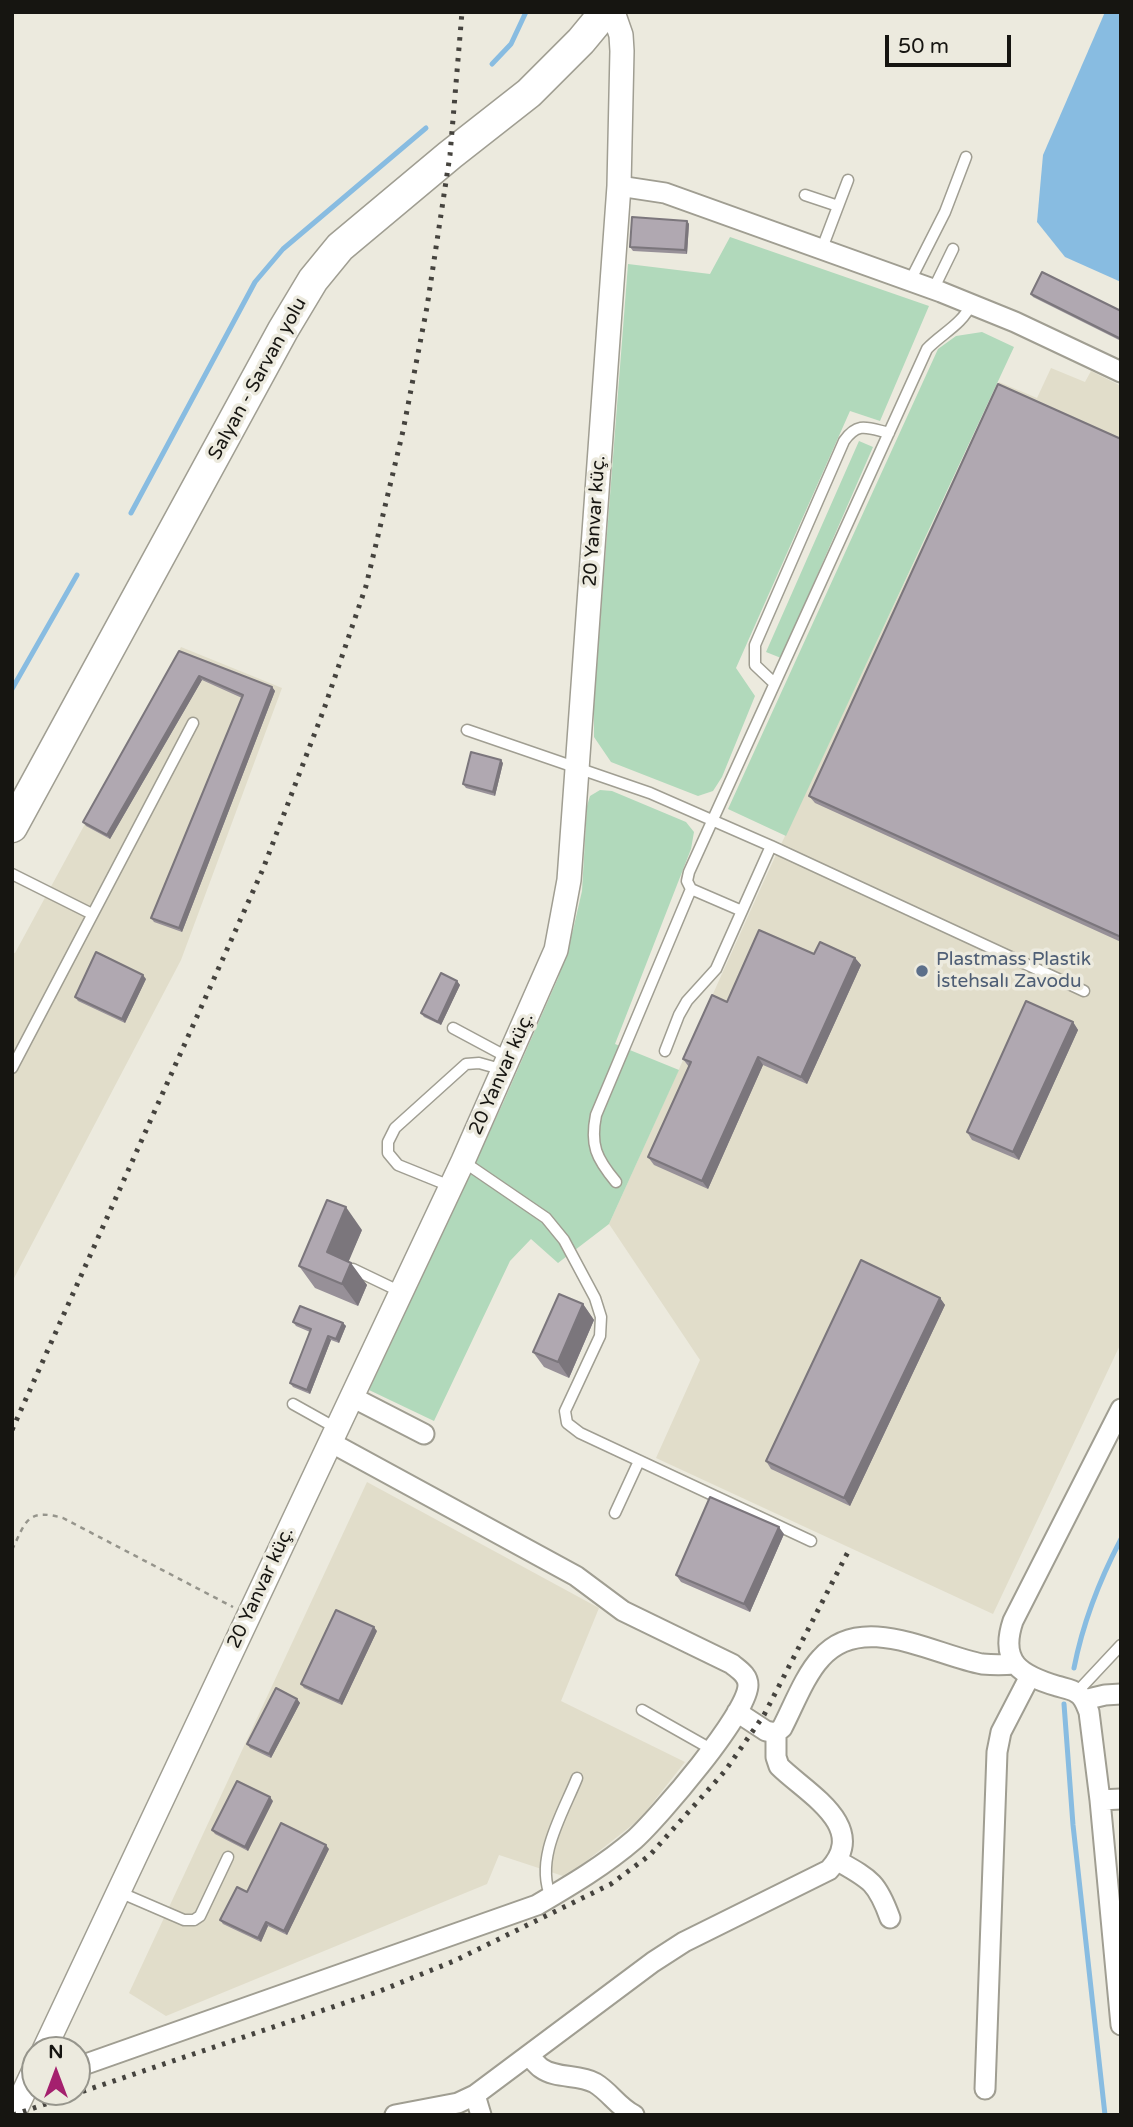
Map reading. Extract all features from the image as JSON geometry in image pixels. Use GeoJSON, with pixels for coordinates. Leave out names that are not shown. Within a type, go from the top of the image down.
{"type":"FeatureCollection","features":[{"type":"Feature","properties":{"kind":"main road","name":"Salyan - Sarvan yolu"},"geometry":{"type":"LineString","coordinates":[[12,827],[283,330],[324,264],[358,231],[529,93],[581,41],[605,12]]}},
{"type":"Feature","properties":{"kind":"street","name":"20 Yanvar küç."},"geometry":{"type":"LineString","coordinates":[[51,2036],[452,1186],[556,950],[569,880],[619,186],[622,51],[621,35],[614,12]]}},
{"type":"Feature","properties":{"kind":"street"},"geometry":{"type":"LineString","coordinates":[[619,186],[665,193],[971,304],[1121,372]]}},
{"type":"Feature","properties":{"kind":"street"},"geometry":{"type":"LineString","coordinates":[[352,1397],[424,1433]]}},
{"type":"Feature","properties":{"kind":"street"},"geometry":{"type":"LineString","coordinates":[[1121,1409],[1013,1621],[1008,1636],[1008,1649],[1014,1664],[1030,1676],[1081,1696],[1121,1694]]}},
{"type":"Feature","properties":{"kind":"street"},"geometry":{"type":"LineString","coordinates":[[91,2062],[537,1905],[587,1875],[635,1839],[711,1749],[744,1700],[748,1684],[745,1674],[732,1664],[623,1611],[576,1576],[333,1435]]}},
{"type":"Feature","properties":{"kind":"street"},"geometry":{"type":"LineString","coordinates":[[737,1712],[766,1731],[775,1733],[782,1728],[819,1660],[829,1649],[854,1637],[897,1639],[981,1663],[1014,1664]]}},
{"type":"Feature","properties":{"kind":"street"},"geometry":{"type":"LineString","coordinates":[[985,2089],[997,1752],[1001,1732],[1030,1676]]}},
{"type":"Feature","properties":{"kind":"street"},"geometry":{"type":"LineString","coordinates":[[1081,1696],[1089,1712],[1100,1800],[1121,2025]]}},
{"type":"Feature","properties":{"kind":"street"},"geometry":{"type":"LineString","coordinates":[[396,2115],[458,2103],[475,2095],[653,1962],[684,1942],[829,1870],[838,1861],[842,1848],[840,1830],[834,1816],[823,1803],[779,1766],[775,1733]]}},
{"type":"Feature","properties":{"kind":"street"},"geometry":{"type":"LineString","coordinates":[[1100,1800],[1121,1800]]}},
{"type":"Feature","properties":{"kind":"street"},"geometry":{"type":"LineString","coordinates":[[838,1861],[872,1882],[881,1894],[890,1918]]}},
{"type":"Feature","properties":{"kind":"street"},"geometry":{"type":"LineString","coordinates":[[529,2056],[542,2069],[551,2073],[592,2081],[602,2087],[623,2110],[634,2115]]}},
{"type":"Feature","properties":{"kind":"street"},"geometry":{"type":"LineString","coordinates":[[475,2095],[481,2115]]}},
{"type":"Feature","properties":{"kind":"street"},"geometry":{"type":"LineString","coordinates":[[13,2115],[21,2098]]}},
{"type":"Feature","properties":{"kind":"lane"},"geometry":{"type":"LineString","coordinates":[[909,282],[944,212],[966,157]]}},
{"type":"Feature","properties":{"kind":"lane"},"geometry":{"type":"LineString","coordinates":[[821,251],[848,180]]}},
{"type":"Feature","properties":{"kind":"lane"},"geometry":{"type":"LineString","coordinates":[[805,195],[838,206]]}},
{"type":"Feature","properties":{"kind":"lane"},"geometry":{"type":"LineString","coordinates":[[933,290],[953,249]]}},
{"type":"Feature","properties":{"kind":"lane"},"geometry":{"type":"LineString","coordinates":[[742,911],[691,889],[687,881],[689,872],[927,349],[938,337],[961,321],[971,304]]}},
{"type":"Feature","properties":{"kind":"lane"},"geometry":{"type":"LineString","coordinates":[[774,683],[755,665],[755,645],[844,442],[851,431],[864,427],[889,433]]}},
{"type":"Feature","properties":{"kind":"lane"},"geometry":{"type":"LineString","coordinates":[[12,1068],[193,723]]}},
{"type":"Feature","properties":{"kind":"lane"},"geometry":{"type":"LineString","coordinates":[[467,730],[650,793],[712,819],[1084,991]]}},
{"type":"Feature","properties":{"kind":"lane"},"geometry":{"type":"LineString","coordinates":[[665,1051],[687,1001],[716,969],[771,846]]}},
{"type":"Feature","properties":{"kind":"lane"},"geometry":{"type":"LineString","coordinates":[[12,874],[92,914]]}},
{"type":"Feature","properties":{"kind":"lane"},"geometry":{"type":"LineString","coordinates":[[616,1182],[596,1153],[592,1134],[596,1115],[691,889]]}},
{"type":"Feature","properties":{"kind":"lane"},"geometry":{"type":"LineString","coordinates":[[453,1028],[507,1064]]}},
{"type":"Feature","properties":{"kind":"lane"},"geometry":{"type":"LineString","coordinates":[[452,1186],[398,1165],[388,1153],[388,1142],[395,1128],[466,1064],[507,1064]]}},
{"type":"Feature","properties":{"kind":"lane"},"geometry":{"type":"LineString","coordinates":[[463,1161],[546,1219],[564,1240],[595,1298],[601,1317],[600,1336],[565,1411],[567,1423],[580,1433],[811,1541]]}},
{"type":"Feature","properties":{"kind":"lane"},"geometry":{"type":"LineString","coordinates":[[353,1269],[402,1292]]}},
{"type":"Feature","properties":{"kind":"lane"},"geometry":{"type":"LineString","coordinates":[[293,1404],[333,1435]]}},
{"type":"Feature","properties":{"kind":"lane"},"geometry":{"type":"LineString","coordinates":[[615,1514],[639,1461]]}},
{"type":"Feature","properties":{"kind":"lane"},"geometry":{"type":"LineString","coordinates":[[1081,1696],[1121,1645]]}},
{"type":"Feature","properties":{"kind":"lane"},"geometry":{"type":"LineString","coordinates":[[642,1710],[711,1749]]}},
{"type":"Feature","properties":{"kind":"lane"},"geometry":{"type":"LineString","coordinates":[[551,1897],[546,1885],[549,1848],[578,1778]]}},
{"type":"Feature","properties":{"kind":"lane"},"geometry":{"type":"LineString","coordinates":[[118,1892],[184,1920],[194,1920],[200,1916],[228,1857]]}},
{"type":"Feature","properties":{"kind":"path"},"geometry":{"type":"LineString","coordinates":[[12,1550],[25,1524],[34,1515],[45,1513],[63,1518],[248,1615]]}},
{"type":"Feature","properties":{"kind":"shaded area","name":"Plastmass Plastik İstehsalı Zavodu"},"geometry":{"type":"Polygon","coordinates":[[[1051,368],[1085,382],[1091,371],[1121,386],[1121,1343],[993,1614],[656,1458],[700,1360],[609,1224],[768,872],[999,382],[1037,398],[1051,368]]]}},
{"type":"Feature","properties":{"kind":"shaded area"},"geometry":{"type":"Polygon","coordinates":[[[181,647],[282,688],[181,960],[12,1282],[12,953],[15,953],[181,647]]]}},
{"type":"Feature","properties":{"kind":"shaded area"},"geometry":{"type":"Polygon","coordinates":[[[367,1482],[599,1608],[561,1701],[685,1762],[640,1819],[566,1877],[499,1855],[487,1884],[166,2016],[129,1993],[367,1482]]]}},
{"type":"Feature","properties":{"kind":"green space"},"geometry":{"type":"Polygon","coordinates":[[[730,237],[929,306],[880,421],[850,411],[736,668],[755,696],[722,777],[713,791],[698,796],[611,762],[594,737],[594,702],[628,264],[710,274],[730,237]]]}},
{"type":"Feature","properties":{"kind":"green space"},"geometry":{"type":"Polygon","coordinates":[[[982,332],[1014,347],[786,836],[728,809],[938,349],[956,336],[982,332]]]}},
{"type":"Feature","properties":{"kind":"green space"},"geometry":{"type":"Polygon","coordinates":[[[859,441],[873,447],[781,658],[766,652],[859,441]]]}},
{"type":"Feature","properties":{"kind":"green space"},"geometry":{"type":"Polygon","coordinates":[[[600,790],[612,791],[686,822],[694,832],[691,849],[615,1044],[679,1070],[609,1224],[558,1263],[531,1239],[510,1261],[434,1421],[369,1390],[503,1103],[558,978],[582,891],[587,806],[590,796],[600,790]]]}},
{"type":"Feature","properties":{"kind":"water"},"geometry":{"type":"Polygon","coordinates":[[[1105,12],[1121,12],[1121,282],[1065,257],[1037,222],[1043,155],[1105,12]]]}},
{"type":"Feature","properties":{"kind":"building"},"geometry":{"type":"Polygon","coordinates":[[[632,217],[687,221],[685,250],[630,247],[632,217]]]}},
{"type":"Feature","properties":{"kind":"building"},"geometry":{"type":"Polygon","coordinates":[[[1042,272],[1121,311],[1121,339],[1031,294],[1042,272]]]}},
{"type":"Feature","properties":{"kind":"building"},"geometry":{"type":"Polygon","coordinates":[[[998,384],[1121,439],[1121,937],[809,796],[998,384]]]}},
{"type":"Feature","properties":{"kind":"building"},"geometry":{"type":"Polygon","coordinates":[[[179,651],[272,687],[179,928],[151,918],[243,695],[199,676],[107,835],[83,822],[179,651]]]}},
{"type":"Feature","properties":{"kind":"building"},"geometry":{"type":"Polygon","coordinates":[[[471,752],[501,760],[493,792],[463,784],[471,752]]]}},
{"type":"Feature","properties":{"kind":"building"},"geometry":{"type":"Polygon","coordinates":[[[759,930],[814,954],[820,942],[855,958],[801,1077],[758,1057],[702,1181],[648,1157],[691,1062],[683,1059],[712,995],[727,1002],[759,930]]]}},
{"type":"Feature","properties":{"kind":"building"},"geometry":{"type":"Polygon","coordinates":[[[96,952],[143,975],[122,1019],[75,997],[96,952]]]}},
{"type":"Feature","properties":{"kind":"building"},"geometry":{"type":"Polygon","coordinates":[[[441,973],[457,981],[438,1022],[421,1013],[441,973]]]}},
{"type":"Feature","properties":{"kind":"building"},"geometry":{"type":"Polygon","coordinates":[[[1026,1001],[1073,1022],[1013,1152],[967,1132],[1026,1001]]]}},
{"type":"Feature","properties":{"kind":"building"},"geometry":{"type":"Polygon","coordinates":[[[327,1200],[346,1207],[327,1252],[351,1263],[342,1284],[299,1266],[327,1200]]]}},
{"type":"Feature","properties":{"kind":"building"},"geometry":{"type":"Polygon","coordinates":[[[861,1260],[940,1298],[844,1498],[766,1461],[861,1260]]]}},
{"type":"Feature","properties":{"kind":"building"},"geometry":{"type":"Polygon","coordinates":[[[559,1294],[583,1304],[558,1362],[533,1352],[559,1294]]]}},
{"type":"Feature","properties":{"kind":"building"},"geometry":{"type":"Polygon","coordinates":[[[300,1306],[343,1323],[336,1339],[328,1336],[307,1390],[290,1383],[311,1329],[293,1322],[300,1306]]]}},
{"type":"Feature","properties":{"kind":"building"},"geometry":{"type":"Polygon","coordinates":[[[710,1497],[779,1527],[744,1604],[676,1575],[710,1497]]]}},
{"type":"Feature","properties":{"kind":"building"},"geometry":{"type":"Polygon","coordinates":[[[336,1610],[374,1627],[339,1701],[301,1684],[336,1610]]]}},
{"type":"Feature","properties":{"kind":"building"},"geometry":{"type":"Polygon","coordinates":[[[276,1688],[297,1699],[269,1754],[247,1744],[276,1688]]]}},
{"type":"Feature","properties":{"kind":"building"},"geometry":{"type":"Polygon","coordinates":[[[237,1781],[270,1797],[245,1847],[212,1830],[237,1781]]]}},
{"type":"Feature","properties":{"kind":"building"},"geometry":{"type":"Polygon","coordinates":[[[281,1823],[326,1845],[284,1931],[266,1922],[258,1938],[220,1920],[237,1887],[247,1892],[281,1823]]]}},
{"type":"Feature","properties":{"kind":"waterway"},"geometry":{"type":"LineString","coordinates":[[492,64],[511,44],[526,12]]}},
{"type":"Feature","properties":{"kind":"waterway"},"geometry":{"type":"LineString","coordinates":[[131,513],[255,282],[283,249],[426,128]]}},
{"type":"Feature","properties":{"kind":"waterway"},"geometry":{"type":"LineString","coordinates":[[12,689],[77,575]]}},
{"type":"Feature","properties":{"kind":"waterway"},"geometry":{"type":"LineString","coordinates":[[1074,1668],[1093,1602],[1121,1539]]}},
{"type":"Feature","properties":{"kind":"waterway"},"geometry":{"type":"LineString","coordinates":[[1064,1704],[1073,1825],[1105,2115]]}},
{"type":"Feature","properties":{"kind":"railway"},"geometry":{"type":"LineString","coordinates":[[12,1430],[263,869],[324,709],[366,586],[403,431],[427,307],[450,155],[462,12]]}},
{"type":"Feature","properties":{"kind":"railway"},"geometry":{"type":"LineString","coordinates":[[13,2115],[380,1991],[454,1961],[611,1884],[650,1855],[725,1771],[764,1715],[850,1548]]}},
{"type":"Feature","properties":{"kind":"place","name":"Plastmass Plastik İstehsalı Zavodu"},"geometry":{"type":"Point","coordinates":[922,971]}}]}
